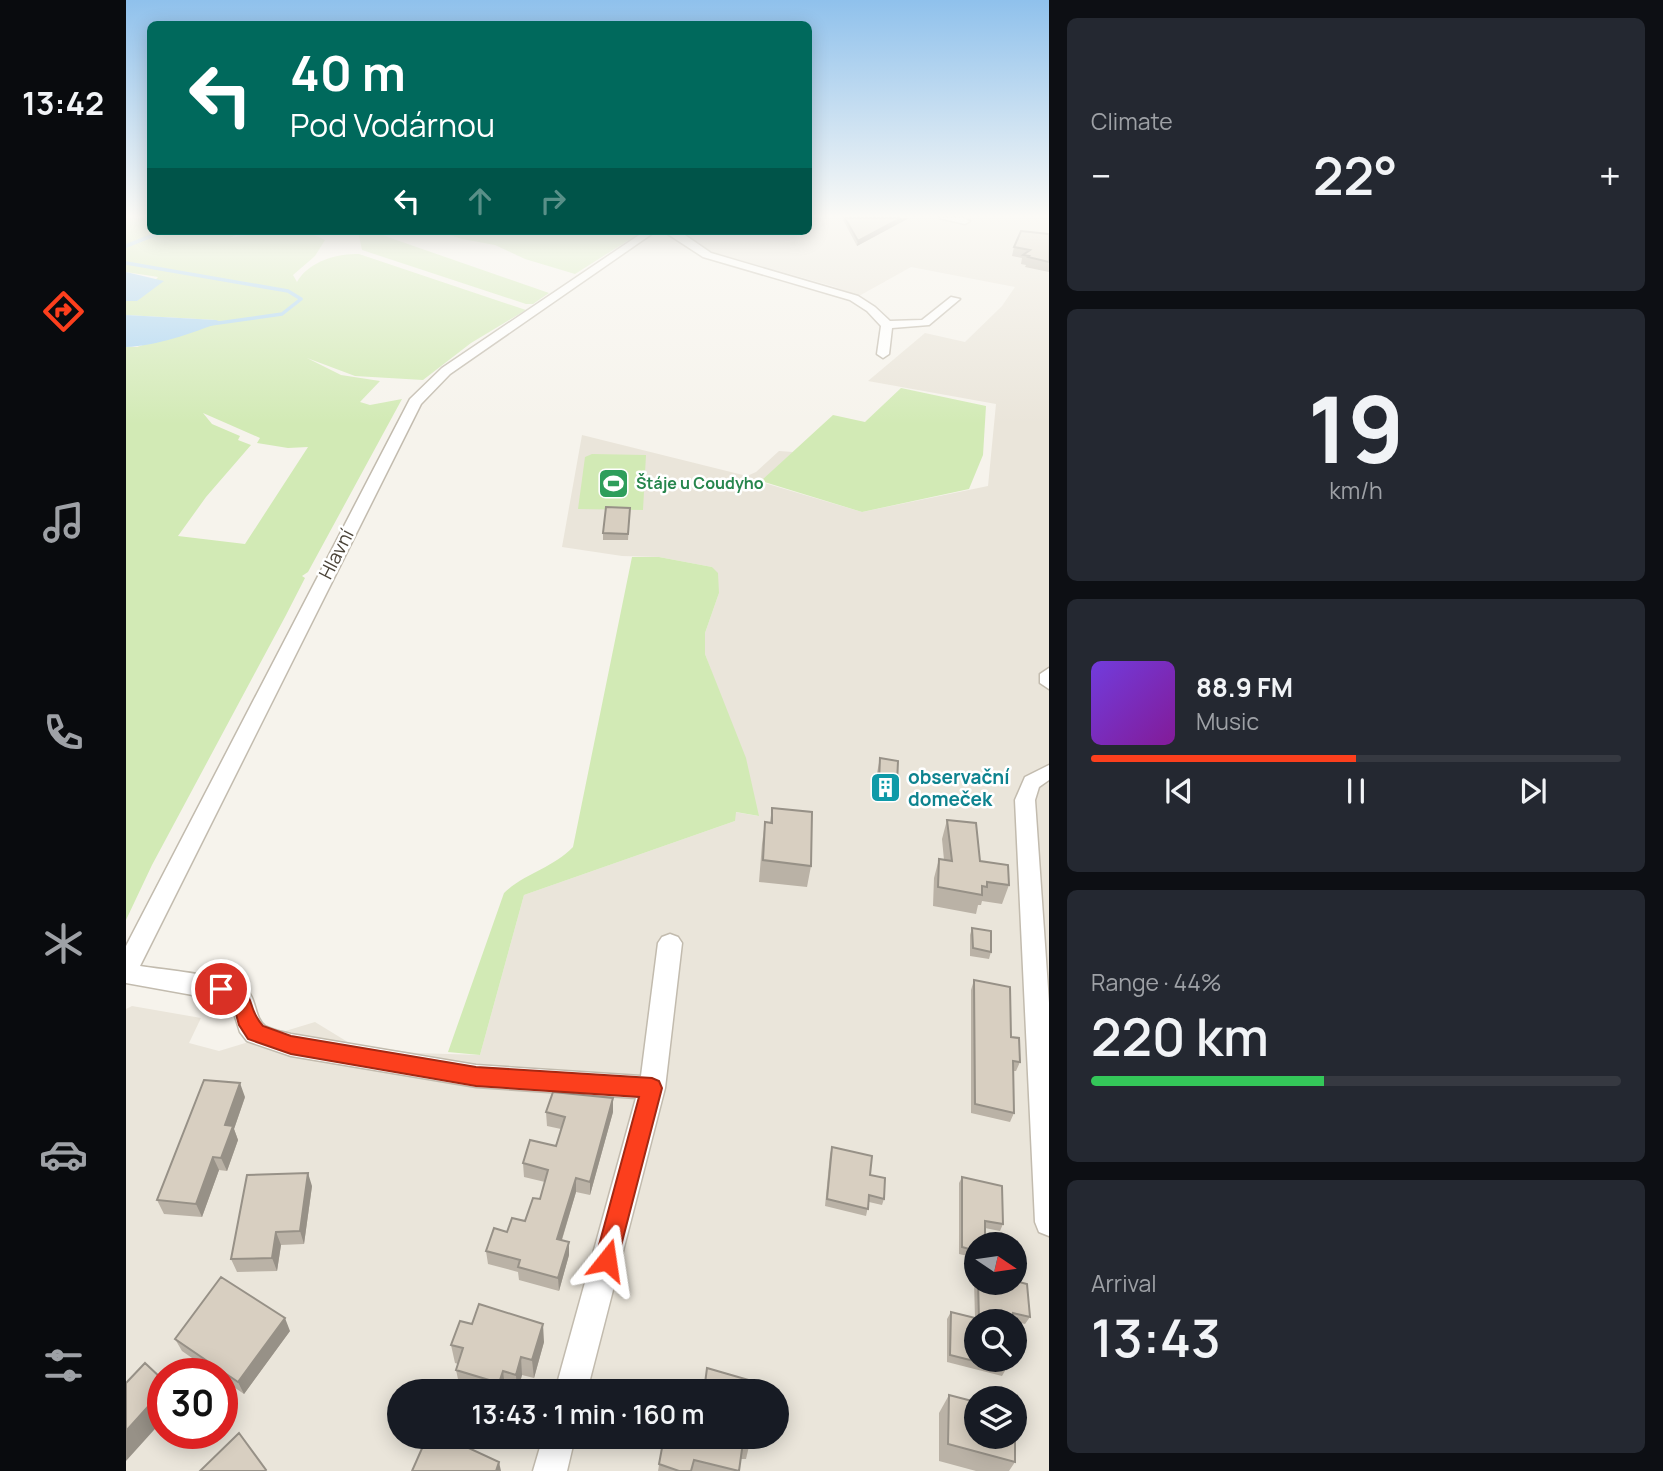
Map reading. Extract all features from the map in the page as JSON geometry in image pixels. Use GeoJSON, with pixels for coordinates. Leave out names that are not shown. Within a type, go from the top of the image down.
{"type":"FeatureCollection","features":[{"type":"Feature","properties":{"kind":"street","name":"Hlavní"},"geometry":{"type":"LineString","coordinates":[[126,971],[415,402],[446,371],[570,287]]}},
{"type":"Feature","properties":{"kind":"street"},"geometry":{"type":"LineString","coordinates":[[815,287],[854,298],[871,309],[887,325],[925,323],[955,299]]}},
{"type":"Feature","properties":{"kind":"street"},"geometry":{"type":"LineString","coordinates":[[883,354],[887,325]]}},
{"type":"Feature","properties":{"kind":"street"},"geometry":{"type":"LineString","coordinates":[[1049,674],[1049,683]]}},
{"type":"Feature","properties":{"kind":"street"},"geometry":{"type":"LineString","coordinates":[[1049,772],[1033,779],[1025,800],[1049,1222]]}},
{"type":"Feature","properties":{"kind":"street"},"geometry":{"type":"LineString","coordinates":[[575,1379],[652,1088],[670,943]]}},
{"type":"Feature","properties":{"kind":"street"},"geometry":{"type":"LineString","coordinates":[[126,971],[235,994],[243,1003],[249,1025],[256,1033],[291,1045],[476,1076],[652,1088]]}},
{"type":"Feature","properties":{"kind":"street"},"geometry":{"type":"LineString","coordinates":[[550,1471],[556,1449]]}},
{"type":"Feature","properties":{"kind":"shaded area"},"geometry":{"type":"Polygon","coordinates":[[[834,287],[876,287],[859,296],[834,287]]]}},
{"type":"Feature","properties":{"kind":"shaded area"},"geometry":{"type":"Polygon","coordinates":[[[1013,287],[1049,287],[1049,1471],[126,1471],[126,1009],[132,1006],[201,1018],[189,1043],[219,1051],[315,1022],[351,1044],[416,1053],[480,1055],[524,895],[735,821],[735,812],[758,816],[728,716],[705,654],[705,633],[719,593],[712,567],[659,557],[622,556],[562,547],[582,435],[747,476],[756,472],[779,451],[793,452],[761,482],[862,512],[988,486],[996,404],[868,381],[925,333],[965,342],[1002,306],[1013,287]]]}},
{"type":"Feature","properties":{"kind":"green space"},"geometry":{"type":"Polygon","coordinates":[[[150,287],[456,287],[526,310],[471,343],[423,380],[355,376],[307,358],[341,375],[380,381],[360,402],[370,405],[402,399],[308,572],[302,576],[305,578],[152,865],[126,920],[126,347],[137,347],[216,320],[126,315],[126,301],[137,301],[150,287]],[[203,413],[212,424],[240,436],[238,440],[251,445],[206,497],[178,536],[245,544],[308,447],[288,448],[257,443],[260,438],[203,413]]]}},
{"type":"Feature","properties":{"kind":"green space"},"geometry":{"type":"Polygon","coordinates":[[[473,287],[531,287],[549,293],[533,304],[473,287]]]}},
{"type":"Feature","properties":{"kind":"green space"},"geometry":{"type":"Polygon","coordinates":[[[901,388],[986,406],[983,455],[969,489],[862,512],[761,481],[833,415],[865,422],[901,388]]]}},
{"type":"Feature","properties":{"kind":"green space","name":"Štáje u Coudyho"},"geometry":{"type":"Polygon","coordinates":[[[592,454],[646,455],[643,510],[578,509],[585,457],[592,454]]]}},
{"type":"Feature","properties":{"kind":"green space"},"geometry":{"type":"Polygon","coordinates":[[[632,557],[659,557],[712,567],[718,573],[719,593],[705,633],[705,654],[746,758],[759,816],[736,812],[735,821],[524,895],[480,1055],[448,1052],[504,893],[573,847],[632,557]]]}},
{"type":"Feature","properties":{"kind":"water"},"geometry":{"type":"Polygon","coordinates":[[[126,287],[156,287],[137,301],[126,301],[126,287]]]}},
{"type":"Feature","properties":{"kind":"water"},"geometry":{"type":"Polygon","coordinates":[[[126,315],[221,322],[162,342],[126,347],[126,315]]]}},
{"type":"Feature","properties":{"kind":"building"},"geometry":{"type":"Polygon","coordinates":[[[606,507],[630,508],[628,534],[603,533],[606,507]]]}},
{"type":"Feature","properties":{"kind":"building"},"geometry":{"type":"Polygon","coordinates":[[[880,758],[898,761],[897,784],[879,781],[880,758]]]}},
{"type":"Feature","properties":{"kind":"building"},"geometry":{"type":"Polygon","coordinates":[[[772,808],[812,812],[811,866],[763,860],[765,822],[772,823],[772,808]]]}},
{"type":"Feature","properties":{"kind":"building"},"geometry":{"type":"Polygon","coordinates":[[[947,820],[976,823],[980,861],[1008,865],[1009,885],[987,882],[987,887],[982,886],[982,895],[938,887],[939,859],[952,861],[947,820]]]}},
{"type":"Feature","properties":{"kind":"building"},"geometry":{"type":"Polygon","coordinates":[[[972,928],[991,931],[991,952],[973,948],[972,928]]]}},
{"type":"Feature","properties":{"kind":"building"},"geometry":{"type":"Polygon","coordinates":[[[974,980],[1010,987],[1011,1037],[1019,1038],[1020,1062],[1013,1061],[1014,1113],[975,1104],[974,980]]]}},
{"type":"Feature","properties":{"kind":"building"},"geometry":{"type":"Polygon","coordinates":[[[204,1080],[240,1083],[225,1125],[233,1126],[221,1158],[213,1157],[196,1204],[157,1200],[204,1080]]]}},
{"type":"Feature","properties":{"kind":"building"},"geometry":{"type":"Polygon","coordinates":[[[553,1092],[613,1098],[590,1182],[576,1178],[557,1239],[569,1242],[558,1278],[518,1267],[520,1260],[486,1251],[494,1228],[507,1232],[512,1218],[525,1221],[533,1198],[540,1199],[548,1170],[523,1163],[530,1140],[556,1146],[565,1117],[546,1112],[553,1092]]]}},
{"type":"Feature","properties":{"kind":"building"},"geometry":{"type":"Polygon","coordinates":[[[832,1147],[872,1156],[870,1175],[885,1178],[884,1199],[869,1195],[868,1209],[827,1199],[832,1147]]]}},
{"type":"Feature","properties":{"kind":"building"},"geometry":{"type":"Polygon","coordinates":[[[308,1173],[300,1231],[276,1232],[272,1258],[231,1259],[247,1175],[308,1173]]]}},
{"type":"Feature","properties":{"kind":"building"},"geometry":{"type":"Polygon","coordinates":[[[962,1177],[1002,1186],[1003,1224],[985,1221],[985,1232],[964,1232],[962,1247],[962,1177]]]}},
{"type":"Feature","properties":{"kind":"building"},"geometry":{"type":"Polygon","coordinates":[[[221,1277],[285,1318],[238,1382],[238,1358],[203,1358],[175,1339],[221,1277]]]}},
{"type":"Feature","properties":{"kind":"building"},"geometry":{"type":"Polygon","coordinates":[[[1027,1284],[1030,1317],[1027,1316],[1027,1309],[979,1309],[978,1295],[1027,1295],[1027,1284]]]}},
{"type":"Feature","properties":{"kind":"building"},"geometry":{"type":"Polygon","coordinates":[[[479,1304],[543,1324],[532,1360],[521,1357],[516,1375],[503,1371],[500,1379],[486,1379],[456,1370],[463,1348],[451,1345],[460,1321],[472,1324],[479,1304]]]}},
{"type":"Feature","properties":{"kind":"building"},"geometry":{"type":"Polygon","coordinates":[[[951,1312],[964,1315],[964,1358],[950,1355],[951,1312]]]}},
{"type":"Feature","properties":{"kind":"building"},"geometry":{"type":"Polygon","coordinates":[[[145,1363],[147,1365],[147,1408],[126,1431],[126,1383],[145,1363]]]}},
{"type":"Feature","properties":{"kind":"building"},"geometry":{"type":"Polygon","coordinates":[[[707,1368],[745,1379],[706,1379],[707,1368]]]}},
{"type":"Feature","properties":{"kind":"building"},"geometry":{"type":"Polygon","coordinates":[[[949,1395],[964,1399],[964,1448],[948,1444],[949,1395]]]}},
{"type":"Feature","properties":{"kind":"building"},"geometry":{"type":"Polygon","coordinates":[[[238,1434],[265,1471],[200,1471],[223,1449],[238,1449],[238,1434]]]}},
{"type":"Feature","properties":{"kind":"building"},"geometry":{"type":"Polygon","coordinates":[[[422,1449],[471,1449],[499,1462],[496,1471],[412,1471],[422,1449]]]}},
{"type":"Feature","properties":{"kind":"building"},"geometry":{"type":"Polygon","coordinates":[[[662,1449],[742,1449],[739,1471],[694,1460],[691,1471],[679,1471],[659,1464],[662,1449]]]}},
{"type":"Feature","properties":{"kind":"building"},"geometry":{"type":"Polygon","coordinates":[[[967,1449],[1015,1449],[1015,1462],[967,1449]]]}},
{"type":"Feature","properties":{"kind":"waterway"},"geometry":{"type":"LineString","coordinates":[[211,324],[282,314],[301,299],[288,291],[263,287]]}},
{"type":"Feature","properties":{"kind":"place","name":"Štáje u Coudyho"},"geometry":{"type":"Point","coordinates":[613,483]}},
{"type":"Feature","properties":{"kind":"place","name":"observační domeček"},"geometry":{"type":"Point","coordinates":[885,788]}},
{"type":"Feature","properties":{"kind":"route"},"geometry":{"type":"LineString","coordinates":[[221,989],[235,994],[243,1003],[249,1025],[256,1033],[291,1045],[476,1076],[652,1088],[607,1260]]}}]}
